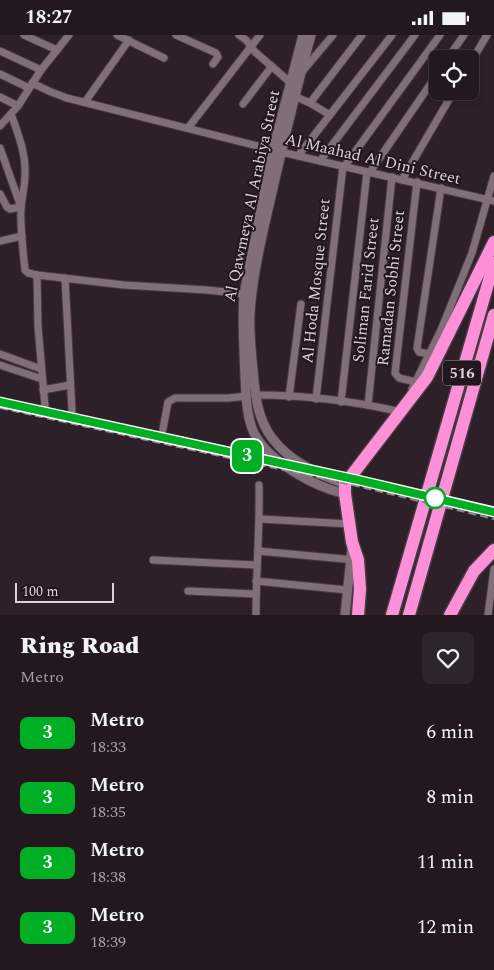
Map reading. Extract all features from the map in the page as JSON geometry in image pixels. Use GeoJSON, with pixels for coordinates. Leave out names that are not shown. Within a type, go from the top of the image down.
{"type":"FeatureCollection","features":[{"type":"Feature","properties":{"kind":"highway"},"geometry":{"type":"LineString","coordinates":[[358,615],[360,589],[354,560],[345,489],[428,377],[494,242]]}},
{"type":"Feature","properties":{"kind":"highway","name":"516"},"geometry":{"type":"LineString","coordinates":[[392,615],[494,263]]}},
{"type":"Feature","properties":{"kind":"highway","name":"516"},"geometry":{"type":"LineString","coordinates":[[409,615],[494,315]]}},
{"type":"Feature","properties":{"kind":"highway"},"geometry":{"type":"LineString","coordinates":[[450,615],[474,571],[494,550]]}},
{"type":"Feature","properties":{"kind":"street"},"geometry":{"type":"LineString","coordinates":[[24,35],[57,50]]}},
{"type":"Feature","properties":{"kind":"street"},"geometry":{"type":"LineString","coordinates":[[0,126],[18,106],[30,85],[69,35]]}},
{"type":"Feature","properties":{"kind":"street"},"geometry":{"type":"LineString","coordinates":[[117,35],[164,58]]}},
{"type":"Feature","properties":{"kind":"street"},"geometry":{"type":"LineString","coordinates":[[176,35],[216,53],[218,57],[213,64]]}},
{"type":"Feature","properties":{"kind":"street"},"geometry":{"type":"LineString","coordinates":[[239,35],[294,89],[310,103],[330,115]]}},
{"type":"Feature","properties":{"kind":"street"},"geometry":{"type":"LineString","coordinates":[[188,128],[252,48],[260,35]]}},
{"type":"Feature","properties":{"kind":"street","name":"Al Qawmeya Al Arabiya Street"},"geometry":{"type":"LineString","coordinates":[[303,35],[294,89],[277,151],[244,295],[244,348],[251,395],[265,426],[280,448],[301,465],[345,489]]}},
{"type":"Feature","properties":{"kind":"street","name":"Al Qawmeya Al Arabiya Street"},"geometry":{"type":"LineString","coordinates":[[251,395],[251,303],[257,266],[277,151],[311,35]]}},
{"type":"Feature","properties":{"kind":"street"},"geometry":{"type":"LineString","coordinates":[[300,75],[333,35]]}},
{"type":"Feature","properties":{"kind":"street"},"geometry":{"type":"LineString","coordinates":[[310,103],[362,35]]}},
{"type":"Feature","properties":{"kind":"street"},"geometry":{"type":"LineString","coordinates":[[298,156],[392,35]]}},
{"type":"Feature","properties":{"kind":"street"},"geometry":{"type":"LineString","coordinates":[[320,161],[415,35]]}},
{"type":"Feature","properties":{"kind":"street"},"geometry":{"type":"LineString","coordinates":[[343,167],[440,35]]}},
{"type":"Feature","properties":{"kind":"street"},"geometry":{"type":"LineString","coordinates":[[453,50],[464,35]]}},
{"type":"Feature","properties":{"kind":"street"},"geometry":{"type":"LineString","coordinates":[[478,50],[487,35]]}},
{"type":"Feature","properties":{"kind":"street"},"geometry":{"type":"LineString","coordinates":[[85,102],[128,40]]}},
{"type":"Feature","properties":{"kind":"street"},"geometry":{"type":"LineString","coordinates":[[0,51],[41,70]]}},
{"type":"Feature","properties":{"kind":"street"},"geometry":{"type":"LineString","coordinates":[[243,104],[272,66]]}},
{"type":"Feature","properties":{"kind":"street","name":"Al Maahad Al Dini Street"},"geometry":{"type":"LineString","coordinates":[[0,74],[50,93],[85,102],[343,167],[491,200]]}},
{"type":"Feature","properties":{"kind":"street"},"geometry":{"type":"LineString","coordinates":[[341,401],[368,172],[429,86]]}},
{"type":"Feature","properties":{"kind":"street"},"geometry":{"type":"LineString","coordinates":[[0,97],[18,106]]}},
{"type":"Feature","properties":{"kind":"street"},"geometry":{"type":"LineString","coordinates":[[402,180],[449,100]]}},
{"type":"Feature","properties":{"kind":"street"},"geometry":{"type":"LineString","coordinates":[[11,115],[19,139],[26,174],[21,207],[25,270],[28,273],[124,285],[207,290],[244,295]]}},
{"type":"Feature","properties":{"kind":"street"},"geometry":{"type":"LineString","coordinates":[[0,148],[21,207]]}},
{"type":"Feature","properties":{"kind":"street","name":"Al Hoda Mosque Street"},"geometry":{"type":"LineString","coordinates":[[316,399],[343,167]]}},
{"type":"Feature","properties":{"kind":"street"},"geometry":{"type":"LineString","coordinates":[[163,429],[168,402],[175,398],[229,398],[251,395],[289,397],[341,401],[401,412],[429,355],[472,253],[491,200],[494,176]]}},
{"type":"Feature","properties":{"kind":"street","name":"Soliman Farid Street"},"geometry":{"type":"LineString","coordinates":[[368,405],[392,177]]}},
{"type":"Feature","properties":{"kind":"street","name":"Ramadan Sobhi Street"},"geometry":{"type":"LineString","coordinates":[[416,382],[399,378],[395,373],[417,182]]}},
{"type":"Feature","properties":{"kind":"street"},"geometry":{"type":"LineString","coordinates":[[429,355],[419,352],[417,348],[440,188]]}},
{"type":"Feature","properties":{"kind":"street"},"geometry":{"type":"LineString","coordinates":[[0,194],[10,209],[21,207]]}},
{"type":"Feature","properties":{"kind":"street"},"geometry":{"type":"LineString","coordinates":[[0,241],[22,236]]}},
{"type":"Feature","properties":{"kind":"street"},"geometry":{"type":"LineString","coordinates":[[37,275],[41,369],[45,406]]}},
{"type":"Feature","properties":{"kind":"street"},"geometry":{"type":"LineString","coordinates":[[65,278],[72,411]]}},
{"type":"Feature","properties":{"kind":"street"},"geometry":{"type":"LineString","coordinates":[[289,397],[301,304]]}},
{"type":"Feature","properties":{"kind":"street"},"geometry":{"type":"LineString","coordinates":[[0,354],[41,369]]}},
{"type":"Feature","properties":{"kind":"street"},"geometry":{"type":"LineString","coordinates":[[0,365],[42,379]]}},
{"type":"Feature","properties":{"kind":"street"},"geometry":{"type":"LineString","coordinates":[[43,390],[70,385]]}},
{"type":"Feature","properties":{"kind":"street"},"geometry":{"type":"LineString","coordinates":[[256,615],[260,519],[259,485]]}},
{"type":"Feature","properties":{"kind":"street"},"geometry":{"type":"LineString","coordinates":[[260,519],[350,524]]}},
{"type":"Feature","properties":{"kind":"street"},"geometry":{"type":"LineString","coordinates":[[258,551],[354,560],[347,590],[345,615]]}},
{"type":"Feature","properties":{"kind":"street"},"geometry":{"type":"LineString","coordinates":[[153,560],[257,565]]}},
{"type":"Feature","properties":{"kind":"street"},"geometry":{"type":"LineString","coordinates":[[488,615],[491,606],[494,569]]}},
{"type":"Feature","properties":{"kind":"street"},"geometry":{"type":"LineString","coordinates":[[256,581],[347,590]]}},
{"type":"Feature","properties":{"kind":"street"},"geometry":{"type":"LineString","coordinates":[[188,591],[256,594]]}},
{"type":"Feature","properties":{"kind":"railway"},"geometry":{"type":"LineString","coordinates":[[0,408],[357,486],[494,519]]}},
{"type":"Feature","properties":{"kind":"metro line","name":"3"},"geometry":{"type":"LineString","coordinates":[[0,402],[358,480],[494,512]]}}]}
